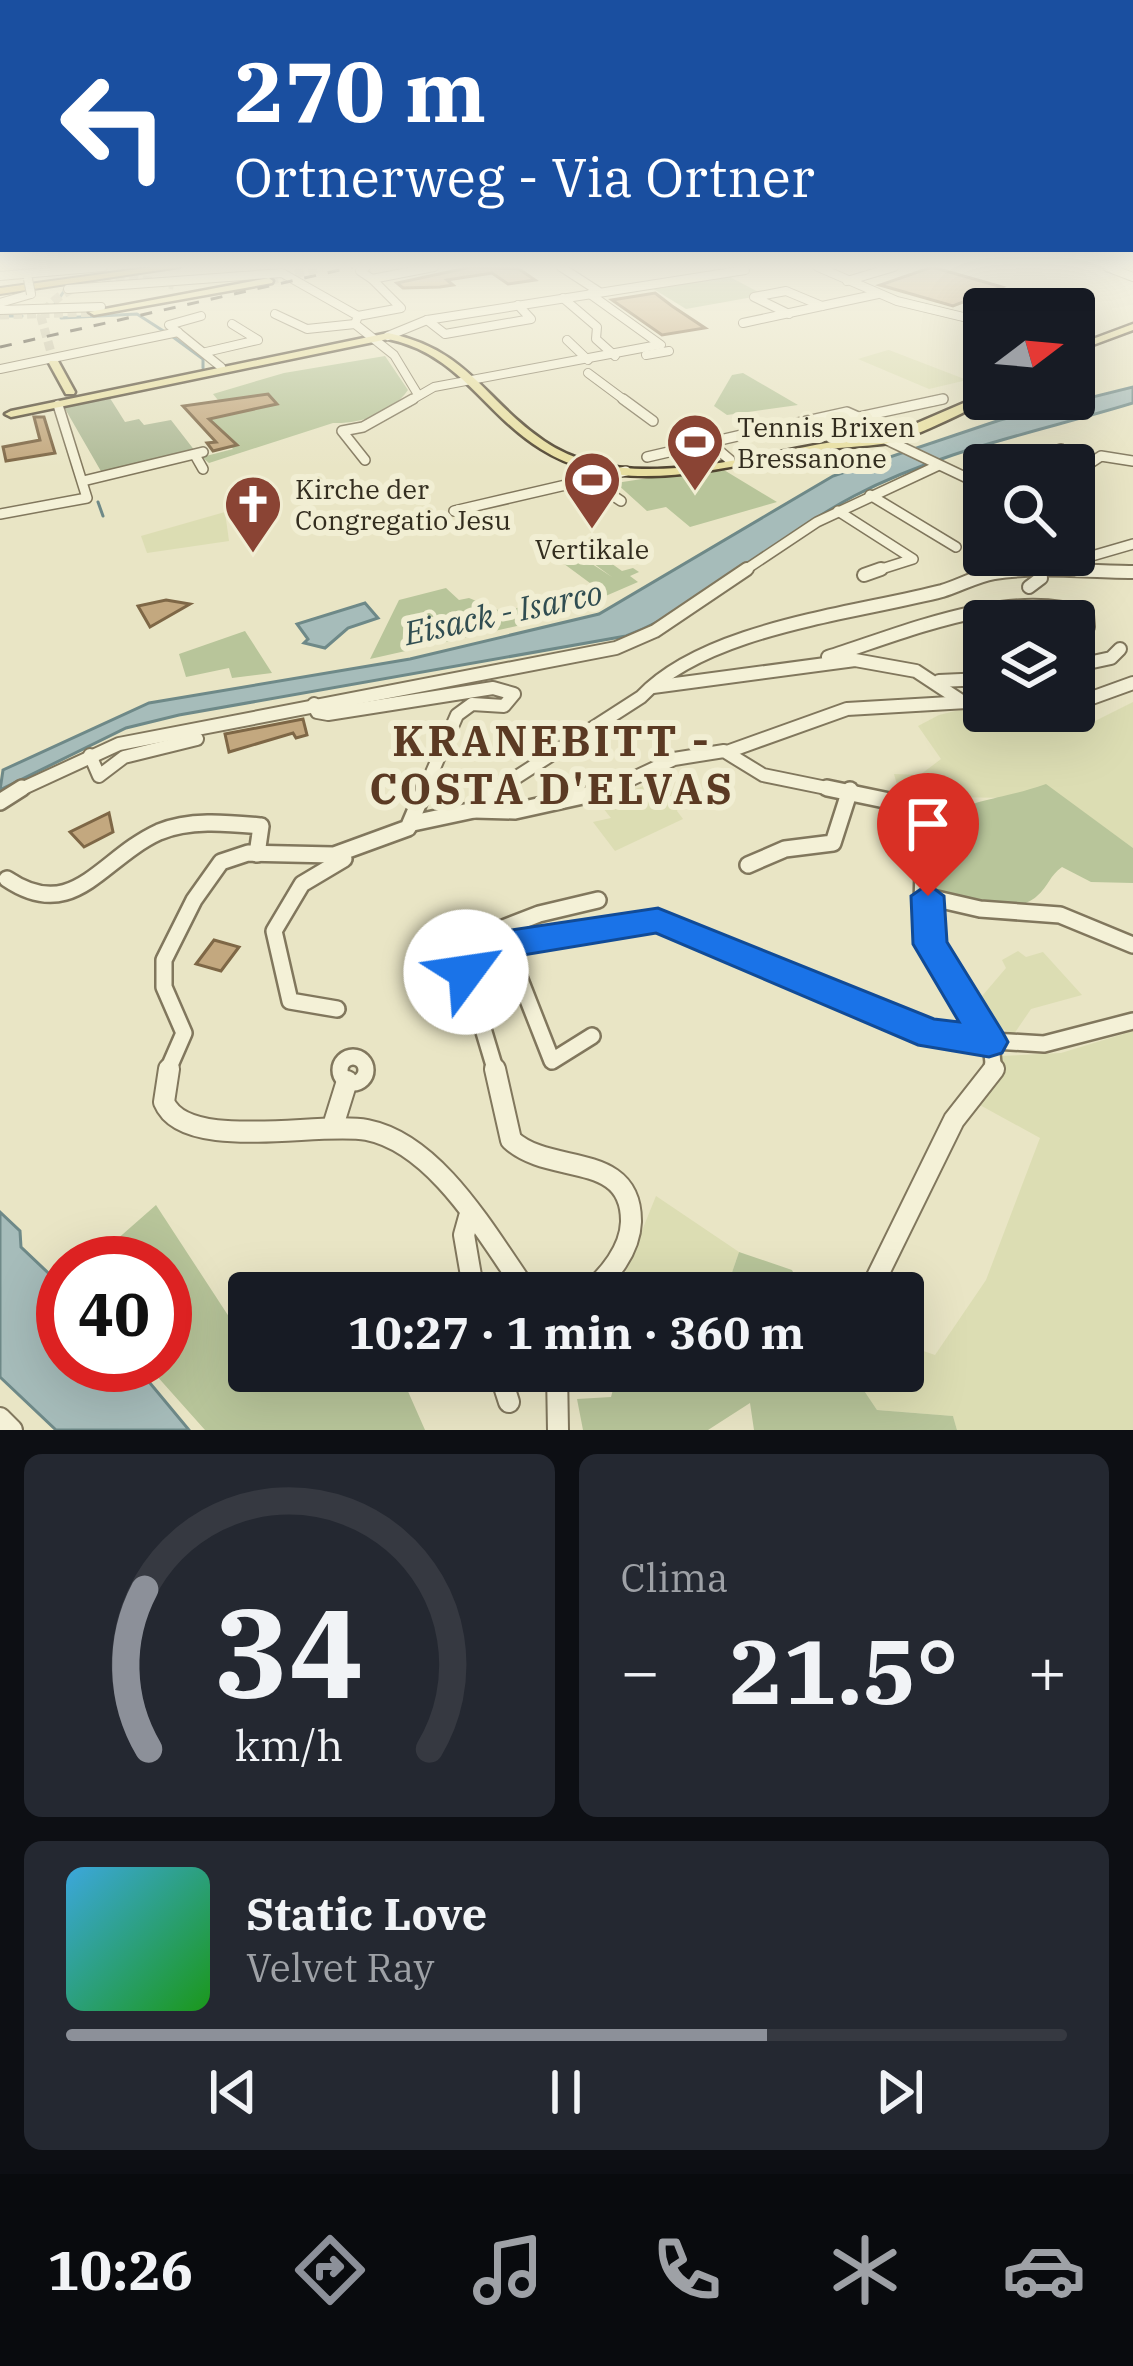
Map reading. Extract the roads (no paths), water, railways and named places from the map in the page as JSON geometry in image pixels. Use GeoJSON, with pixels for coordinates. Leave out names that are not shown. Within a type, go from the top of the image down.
{"type":"FeatureCollection","features":[{"type":"Feature","properties":{"kind":"main road"},"geometry":{"type":"LineString","coordinates":[[6,415],[379,336],[427,344],[547,449],[586,464],[626,471],[836,443],[885,433],[963,406]]}},
{"type":"Feature","properties":{"kind":"main road"},"geometry":{"type":"LineString","coordinates":[[54,363],[66,399]]}},
{"type":"Feature","properties":{"kind":"street"},"geometry":{"type":"LineString","coordinates":[[0,369],[169,334]]}},
{"type":"Feature","properties":{"kind":"street"},"geometry":{"type":"LineString","coordinates":[[173,334],[206,352],[221,367]]}},
{"type":"Feature","properties":{"kind":"street"},"geometry":{"type":"LineString","coordinates":[[206,352],[258,340],[248,334]]}},
{"type":"Feature","properties":{"kind":"street"},"geometry":{"type":"LineString","coordinates":[[376,334],[417,393]]}},
{"type":"Feature","properties":{"kind":"street"},"geometry":{"type":"LineString","coordinates":[[379,336],[385,334]]}},
{"type":"Feature","properties":{"kind":"street"},"geometry":{"type":"LineString","coordinates":[[596,334],[596,339],[620,359],[669,351],[644,334]]}},
{"type":"Feature","properties":{"kind":"street"},"geometry":{"type":"LineString","coordinates":[[567,340],[583,366],[653,422]]}},
{"type":"Feature","properties":{"kind":"street"},"geometry":{"type":"LineString","coordinates":[[356,446],[362,431],[417,393],[583,366],[611,354],[658,345]]}},
{"type":"Feature","properties":{"kind":"street"},"geometry":{"type":"LineString","coordinates":[[484,394],[484,386],[494,379]]}},
{"type":"Feature","properties":{"kind":"street"},"geometry":{"type":"LineString","coordinates":[[0,514],[87,498],[66,399]]}},
{"type":"Feature","properties":{"kind":"street"},"geometry":{"type":"LineString","coordinates":[[885,433],[943,399]]}},
{"type":"Feature","properties":{"kind":"street"},"geometry":{"type":"LineString","coordinates":[[647,458],[848,412],[963,476]]}},
{"type":"Feature","properties":{"kind":"street"},"geometry":{"type":"LineString","coordinates":[[362,431],[342,431],[365,460]]}},
{"type":"Feature","properties":{"kind":"street"},"geometry":{"type":"LineString","coordinates":[[709,442],[730,460]]}},
{"type":"Feature","properties":{"kind":"street"},"geometry":{"type":"LineString","coordinates":[[83,481],[199,453],[203,469]]}},
{"type":"Feature","properties":{"kind":"street"},"geometry":{"type":"LineString","coordinates":[[1095,460],[1101,456],[1133,461]]}},
{"type":"Feature","properties":{"kind":"street"},"geometry":{"type":"LineString","coordinates":[[0,802],[39,777],[90,755],[165,733],[632,642],[838,511],[936,463]]}},
{"type":"Feature","properties":{"kind":"street"},"geometry":{"type":"LineString","coordinates":[[454,512],[516,493],[591,482],[626,471]]}},
{"type":"Feature","properties":{"kind":"street"},"geometry":{"type":"LineString","coordinates":[[591,482],[621,501]]}},
{"type":"Feature","properties":{"kind":"street"},"geometry":{"type":"LineString","coordinates":[[870,495],[956,547]]}},
{"type":"Feature","properties":{"kind":"street"},"geometry":{"type":"LineString","coordinates":[[838,511],[913,559],[864,575]]}},
{"type":"Feature","properties":{"kind":"street"},"geometry":{"type":"LineString","coordinates":[[1095,555],[1133,544]]}},
{"type":"Feature","properties":{"kind":"street"},"geometry":{"type":"LineString","coordinates":[[1095,575],[1133,572]]}},
{"type":"Feature","properties":{"kind":"street"},"geometry":{"type":"LineString","coordinates":[[653,687],[658,679],[741,639],[982,576]]}},
{"type":"Feature","properties":{"kind":"street"},"geometry":{"type":"LineString","coordinates":[[1029,587],[1041,576]]}},
{"type":"Feature","properties":{"kind":"street"},"geometry":{"type":"LineString","coordinates":[[810,664],[944,619],[963,617]]}},
{"type":"Feature","properties":{"kind":"street"},"geometry":{"type":"LineString","coordinates":[[1095,662],[1120,650]]}},
{"type":"Feature","properties":{"kind":"street"},"geometry":{"type":"LineString","coordinates":[[474,810],[516,773],[653,687],[855,660],[895,665],[938,681],[963,702]]}},
{"type":"Feature","properties":{"kind":"street"},"geometry":{"type":"LineString","coordinates":[[938,681],[963,680]]}},
{"type":"Feature","properties":{"kind":"street"},"geometry":{"type":"LineString","coordinates":[[1095,697],[1133,683]]}},
{"type":"Feature","properties":{"kind":"street"},"geometry":{"type":"LineString","coordinates":[[314,704],[317,712],[328,714],[494,688],[514,694],[504,706],[472,704],[457,715],[413,823]]}},
{"type":"Feature","properties":{"kind":"street"},"geometry":{"type":"LineString","coordinates":[[512,1272],[408,1147],[367,1130],[333,1126],[196,1129],[170,1115],[163,1083],[184,1033],[162,974],[170,944],[213,871],[230,858],[257,854],[321,857],[378,840],[413,823],[474,810],[515,811],[620,788],[674,759],[727,752],[847,709],[963,702]]}},
{"type":"Feature","properties":{"kind":"street"},"geometry":{"type":"LineString","coordinates":[[90,755],[99,776],[124,758],[197,739]]}},
{"type":"Feature","properties":{"kind":"street"},"geometry":{"type":"LineString","coordinates":[[727,752],[763,775],[899,803],[924,836],[928,852],[921,874],[928,896],[930,944],[995,1056],[991,1078],[954,1120],[878,1272]]}},
{"type":"Feature","properties":{"kind":"street"},"geometry":{"type":"LineString","coordinates":[[748,865],[785,849],[833,843],[850,790]]}},
{"type":"Feature","properties":{"kind":"street"},"geometry":{"type":"LineString","coordinates":[[7,879],[34,897],[72,894],[146,838],[180,826],[256,823],[263,831],[257,854]]}},
{"type":"Feature","properties":{"kind":"street"},"geometry":{"type":"LineString","coordinates":[[337,1009],[290,1001],[279,972],[274,931],[309,877],[376,848],[378,840]]}},
{"type":"Feature","properties":{"kind":"street"},"geometry":{"type":"LineString","coordinates":[[928,896],[980,909],[1060,915],[1133,946]]}},
{"type":"Feature","properties":{"kind":"street"},"geometry":{"type":"LineString","coordinates":[[598,900],[539,914],[475,940],[466,972],[514,1146],[538,1157],[584,1163],[610,1174],[624,1191],[632,1213],[630,1234],[606,1272]]}},
{"type":"Feature","properties":{"kind":"street"},"geometry":{"type":"LineString","coordinates":[[472,957],[506,944],[646,921],[670,922],[931,1034],[989,1042],[1062,1042],[1133,1021]]}},
{"type":"Feature","properties":{"kind":"street"},"geometry":{"type":"LineString","coordinates":[[506,944],[552,1061],[592,1036]]}},
{"type":"Feature","properties":{"kind":"street"},"geometry":{"type":"LineString","coordinates":[[333,1126],[347,1081]]}},
{"type":"Feature","properties":{"kind":"street"},"geometry":{"type":"LineString","coordinates":[[469,1216],[464,1235],[470,1272]]}},
{"type":"Feature","properties":{"kind":"street"},"geometry":{"type":"LineString","coordinates":[[506,1392],[509,1402]]}},
{"type":"Feature","properties":{"kind":"street"},"geometry":{"type":"LineString","coordinates":[[557,1392],[558,1430]]}},
{"type":"Feature","properties":{"kind":"street"},"geometry":{"type":"LineString","coordinates":[[0,1418],[12,1430]]}},
{"type":"Feature","properties":{"kind":"water"},"geometry":{"type":"Polygon","coordinates":[[[1133,387],[1133,403],[1095,414],[1095,396],[1133,387]]]}},
{"type":"Feature","properties":{"kind":"water"},"geometry":{"type":"Polygon","coordinates":[[[1000,420],[1074,420],[991,444],[963,444],[963,452],[887,480],[825,513],[685,607],[626,636],[126,728],[0,790],[3,770],[149,703],[410,659],[599,614],[833,476],[1000,420]]]}},
{"type":"Feature","properties":{"kind":"water"},"geometry":{"type":"Polygon","coordinates":[[[365,603],[378,618],[348,628],[325,648],[304,643],[308,639],[297,624],[365,603]]]}},
{"type":"Feature","properties":{"kind":"water"},"geometry":{"type":"Polygon","coordinates":[[[0,1212],[20,1231],[21,1247],[36,1261],[36,1392],[157,1392],[189,1430],[56,1430],[0,1377],[0,1212]]]}},
{"type":"Feature","properties":{"kind":"waterway"},"geometry":{"type":"LineString","coordinates":[[173,337],[203,359],[203,368]]}},
{"type":"Feature","properties":{"kind":"waterway"},"geometry":{"type":"LineString","coordinates":[[98,502],[103,516]]}},
{"type":"Feature","properties":{"kind":"tunnel"},"geometry":{"type":"LineString","coordinates":[[46,334],[54,363]]}},
{"type":"Feature","properties":{"kind":"railway"},"geometry":{"type":"LineString","coordinates":[[0,347],[59,334]]}},
{"type":"Feature","properties":{"kind":"place","name":"Tennis Brixen Bressanone"},"geometry":{"type":"Point","coordinates":[695,493]}},
{"type":"Feature","properties":{"kind":"place","name":"Vertikale"},"geometry":{"type":"Point","coordinates":[592,531]}},
{"type":"Feature","properties":{"kind":"place","name":"Kirche der Congregatio Jesu"},"geometry":{"type":"Point","coordinates":[253,555]}},
{"type":"Feature","properties":{"kind":"district","name":"KRANEBITT - COSTA D'ELVAS"},"geometry":{"type":"Point","coordinates":[552,764]}},
{"type":"Feature","properties":{"kind":"water label","name":"Eisack - Isarco"},"geometry":{"type":"Point","coordinates":[503,612]}}]}
